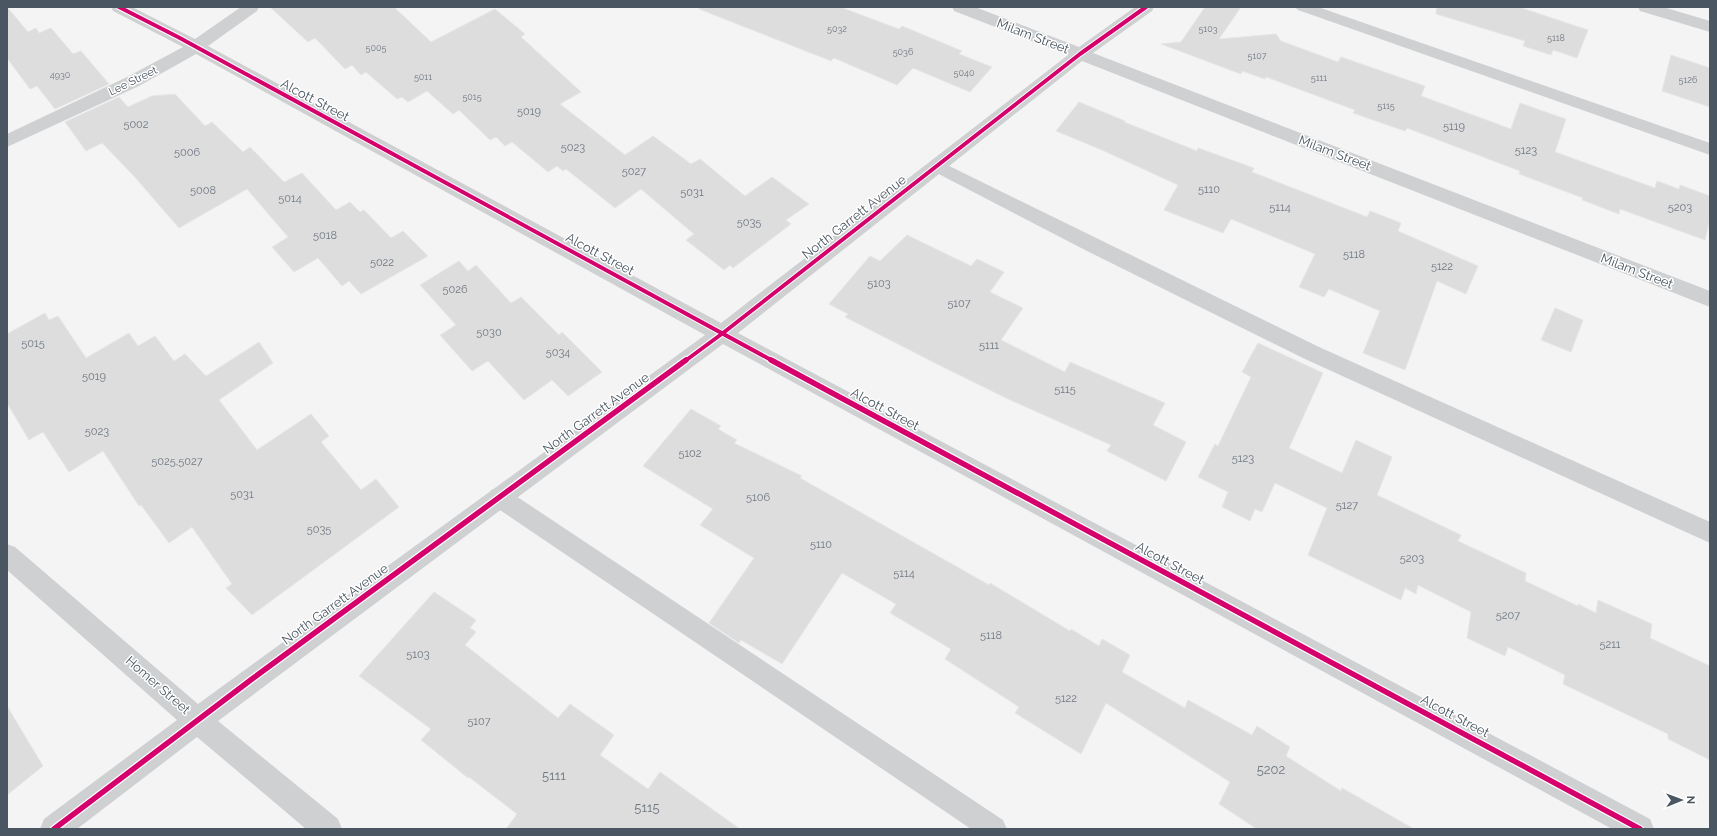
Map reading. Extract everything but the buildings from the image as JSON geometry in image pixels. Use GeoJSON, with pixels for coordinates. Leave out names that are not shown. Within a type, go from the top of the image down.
{"type":"FeatureCollection","features":[{"type":"Feature","properties":{"kind":"street","name":"Alcott Street"},"geometry":{"type":"LineString","coordinates":[[119,7],[196,47],[1640,829]]}},
{"type":"Feature","properties":{"kind":"street","name":"Lee Street"},"geometry":{"type":"LineString","coordinates":[[7,141],[176,60],[227,27],[251,7]]}},
{"type":"Feature","properties":{"kind":"street","name":"Milam Street"},"geometry":{"type":"LineString","coordinates":[[960,7],[1710,299]]}},
{"type":"Feature","properties":{"kind":"street","name":"North Garrett Avenue"},"geometry":{"type":"LineString","coordinates":[[54,829],[197,720],[723,333],[1080,54],[1146,7]]}},
{"type":"Feature","properties":{"kind":"street"},"geometry":{"type":"LineString","coordinates":[[1646,7],[1710,27]]}},
{"type":"Feature","properties":{"kind":"street","name":"Homer Street"},"geometry":{"type":"LineString","coordinates":[[7,555],[197,720],[328,829]]}},
{"type":"Feature","properties":{"kind":"lane"},"geometry":{"type":"LineString","coordinates":[[1303,7],[1710,149]]}},
{"type":"Feature","properties":{"kind":"lane"},"geometry":{"type":"LineString","coordinates":[[937,166],[1094,246],[1312,353],[1710,533]]}},
{"type":"Feature","properties":{"kind":"lane"},"geometry":{"type":"LineString","coordinates":[[499,497],[994,829]]}},
{"type":"Feature","properties":{"kind":"cycle path"},"geometry":{"type":"LineString","coordinates":[[119,7],[178,37],[748,348],[1640,829]]}},
{"type":"Feature","properties":{"kind":"cycle path"},"geometry":{"type":"LineString","coordinates":[[54,829],[252,679],[723,333],[1080,54],[1146,7]]}}]}
